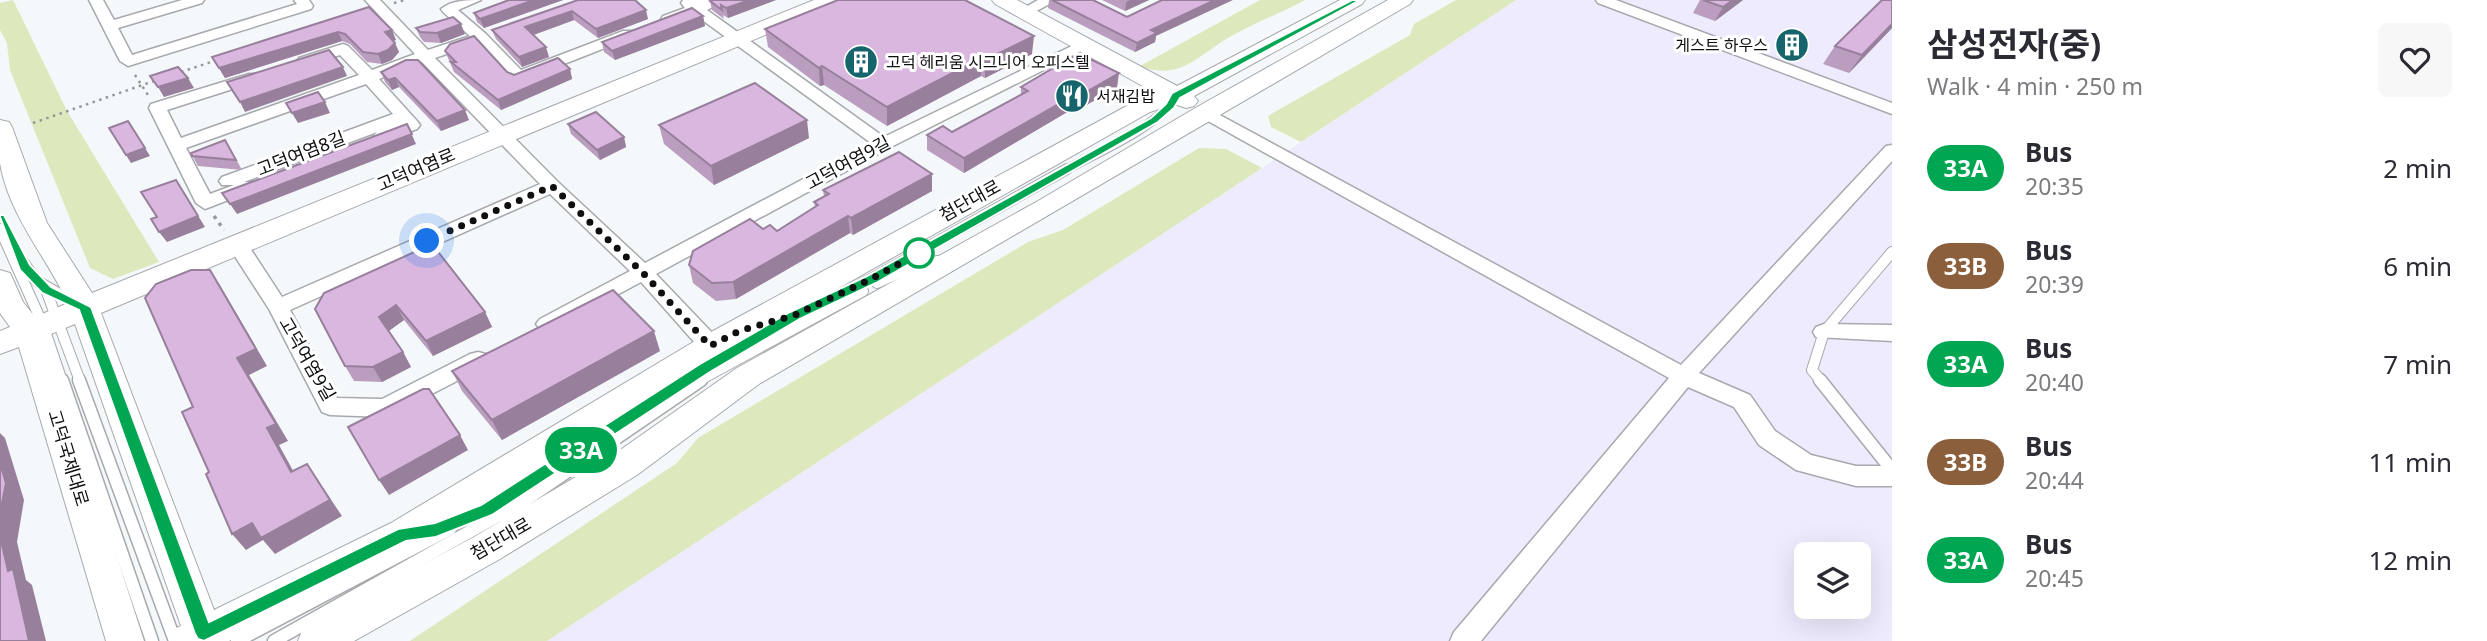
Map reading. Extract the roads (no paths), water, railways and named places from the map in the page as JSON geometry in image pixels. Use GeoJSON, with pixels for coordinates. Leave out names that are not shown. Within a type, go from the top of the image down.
{"type":"FeatureCollection","features":[{"type":"Feature","properties":{"kind":"street"},"geometry":{"type":"LineString","coordinates":[[96,0],[128,61],[306,6],[301,0]]}},
{"type":"Feature","properties":{"kind":"street"},"geometry":{"type":"LineString","coordinates":[[110,26],[197,0]]}},
{"type":"Feature","properties":{"kind":"street"},"geometry":{"type":"LineString","coordinates":[[474,0],[448,9],[487,34],[517,77],[689,3],[719,0]]}},
{"type":"Feature","properties":{"kind":"street","name":"고덕여염로"},"geometry":{"type":"LineString","coordinates":[[42,325],[832,0]]}},
{"type":"Feature","properties":{"kind":"street"},"geometry":{"type":"LineString","coordinates":[[1002,0],[1684,376],[1742,401],[1767,438],[1804,463],[1856,477],[1892,476]]}},
{"type":"Feature","properties":{"kind":"street"},"geometry":{"type":"LineString","coordinates":[[1024,12],[1050,0]]}},
{"type":"Feature","properties":{"kind":"street","name":"첨단대로"},"geometry":{"type":"LineString","coordinates":[[203,640],[404,534],[708,357],[739,331],[1142,107],[1176,96],[1355,0]]}},
{"type":"Feature","properties":{"kind":"street","name":"첨단대로"},"geometry":{"type":"LineString","coordinates":[[317,641],[487,548],[625,465],[748,376],[1404,0]]}},
{"type":"Feature","properties":{"kind":"street"},"geometry":{"type":"LineString","coordinates":[[1603,0],[1892,109]]}},
{"type":"Feature","properties":{"kind":"street"},"geometry":{"type":"LineString","coordinates":[[689,3],[883,144]]}},
{"type":"Feature","properties":{"kind":"street"},"geometry":{"type":"LineString","coordinates":[[376,4],[501,135],[644,274],[708,357]]}},
{"type":"Feature","properties":{"kind":"street"},"geometry":{"type":"LineString","coordinates":[[177,145],[487,34]]}},
{"type":"Feature","properties":{"kind":"street","name":"고덕여염9길"},"geometry":{"type":"LineString","coordinates":[[533,331],[883,144],[1085,45]]}},
{"type":"Feature","properties":{"kind":"street"},"geometry":{"type":"LineString","coordinates":[[343,49],[369,77],[411,125],[205,203],[157,108],[343,49]]}},
{"type":"Feature","properties":{"kind":"street","name":"고덕국제대로"},"geometry":{"type":"LineString","coordinates":[[0,127],[34,224],[71,280],[42,325],[125,641]]}},
{"type":"Feature","properties":{"kind":"street"},"geometry":{"type":"LineString","coordinates":[[1464,641],[1684,376],[1892,150]]}},
{"type":"Feature","properties":{"kind":"street","name":"고덕여염9길"},"geometry":{"type":"LineString","coordinates":[[496,350],[385,408],[330,407],[278,307],[552,186]]}},
{"type":"Feature","properties":{"kind":"street"},"geometry":{"type":"LineString","coordinates":[[237,244],[278,307]]}},
{"type":"Feature","properties":{"kind":"street","name":"고덕국제대로"},"geometry":{"type":"LineString","coordinates":[[0,280],[10,305],[42,325],[203,640]]}},
{"type":"Feature","properties":{"kind":"street"},"geometry":{"type":"LineString","coordinates":[[1824,332],[1892,333]]}},
{"type":"Feature","properties":{"kind":"lane"},"geometry":{"type":"LineString","coordinates":[[203,640],[487,510],[708,357],[871,279],[1154,120],[1170,106],[1176,96]]}},
{"type":"Feature","properties":{"kind":"lane"},"geometry":{"type":"LineString","coordinates":[[0,217],[24,267],[46,290]]}},
{"type":"Feature","properties":{"kind":"lane"},"geometry":{"type":"LineString","coordinates":[[0,229],[42,325],[152,641]]}},
{"type":"Feature","properties":{"kind":"lane"},"geometry":{"type":"LineString","coordinates":[[1892,252],[1824,332],[1812,370],[1892,470]]}},
{"type":"Feature","properties":{"kind":"lane"},"geometry":{"type":"LineString","coordinates":[[274,641],[524,501],[721,368],[878,283],[910,268],[959,255]]}},
{"type":"Feature","properties":{"kind":"lane"},"geometry":{"type":"LineString","coordinates":[[42,325],[46,290]]}},
{"type":"Feature","properties":{"kind":"lane"},"geometry":{"type":"LineString","coordinates":[[42,325],[46,290]]}},
{"type":"Feature","properties":{"kind":"lane"},"geometry":{"type":"LineString","coordinates":[[739,331],[795,315]]}},
{"type":"Feature","properties":{"kind":"lane"},"geometry":{"type":"LineString","coordinates":[[487,548],[524,501]]}},
{"type":"Feature","properties":{"kind":"lane"},"geometry":{"type":"LineString","coordinates":[[404,534],[436,530],[487,510]]}},
{"type":"Feature","properties":{"kind":"place","name":"게스트 하우스"},"geometry":{"type":"Point","coordinates":[1792,45]}},
{"type":"Feature","properties":{"kind":"place","name":"고덕 헤리움 시그니어 오피스텔"},"geometry":{"type":"Point","coordinates":[861,62]}},
{"type":"Feature","properties":{"kind":"place","name":"서재김밥"},"geometry":{"type":"Point","coordinates":[1072,96]}}]}
